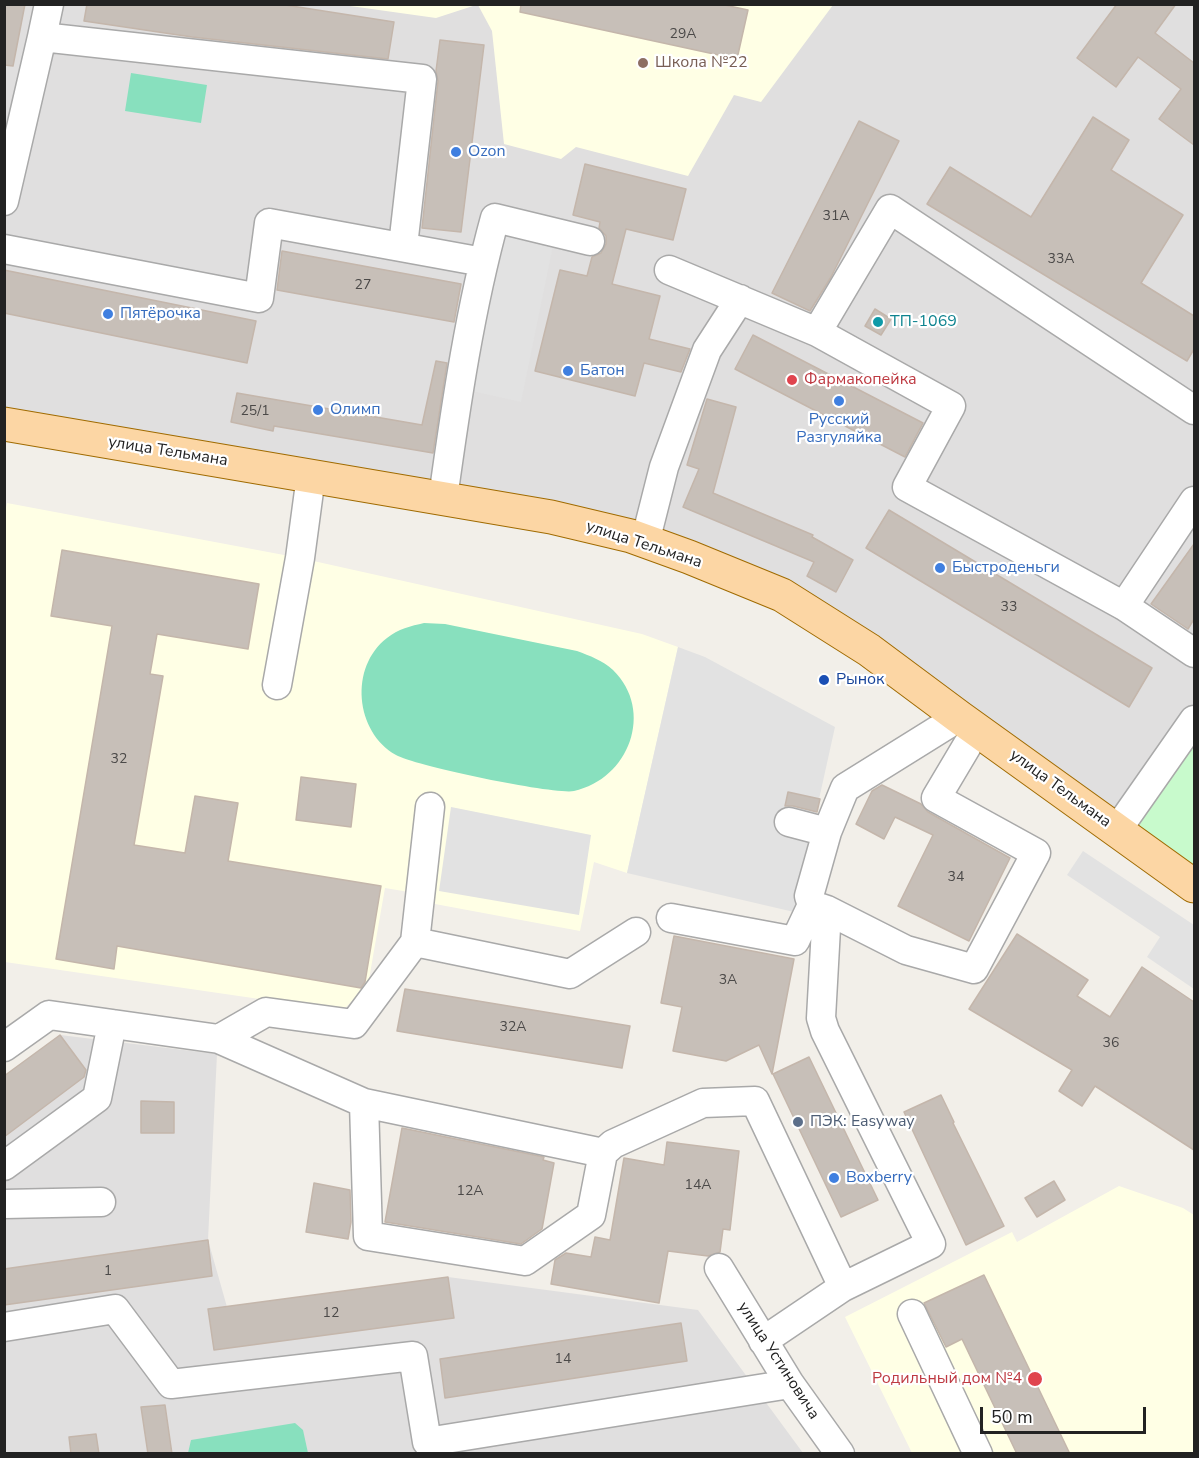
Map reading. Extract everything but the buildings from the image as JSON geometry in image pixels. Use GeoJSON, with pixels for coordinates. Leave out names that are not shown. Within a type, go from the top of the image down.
{"type":"FeatureCollection","features":[{"type":"Feature","properties":{"kind":"main road","name":"улица Тельмана"},"geometry":{"type":"LineString","coordinates":[[4,424],[552,517],[631,536],[689,557],[782,595],[869,650],[1117,830],[1191,876]]}},
{"type":"Feature","properties":{"kind":"street"},"geometry":{"type":"LineString","coordinates":[[4,201],[50,4]]}},
{"type":"Feature","properties":{"kind":"street"},"geometry":{"type":"LineString","coordinates":[[42,38],[422,79],[403,246]]}},
{"type":"Feature","properties":{"kind":"street"},"geometry":{"type":"LineString","coordinates":[[817,332],[890,209],[1194,410]]}},
{"type":"Feature","properties":{"kind":"street"},"geometry":{"type":"LineString","coordinates":[[443,498],[454,417],[483,262],[495,218],[590,241]]}},
{"type":"Feature","properties":{"kind":"street"},"geometry":{"type":"LineString","coordinates":[[4,249],[259,298],[269,223],[483,262]]}},
{"type":"Feature","properties":{"kind":"street"},"geometry":{"type":"LineString","coordinates":[[669,270],[817,332],[951,406],[907,486],[1124,606],[1194,653]]}},
{"type":"Feature","properties":{"kind":"street"},"geometry":{"type":"LineString","coordinates":[[645,542],[664,467],[707,350],[740,299]]}},
{"type":"Feature","properties":{"kind":"street"},"geometry":{"type":"LineString","coordinates":[[277,685],[300,558],[311,476]]}},
{"type":"Feature","properties":{"kind":"street"},"geometry":{"type":"LineString","coordinates":[[1124,606],[1194,501]]}},
{"type":"Feature","properties":{"kind":"street"},"geometry":{"type":"LineString","coordinates":[[1117,830],[1194,720]]}},
{"type":"Feature","properties":{"kind":"street"},"geometry":{"type":"LineString","coordinates":[[968,723],[936,798],[1036,853],[974,969],[906,950],[819,907],[809,896],[827,832],[845,788],[968,723]]}},
{"type":"Feature","properties":{"kind":"street"},"geometry":{"type":"LineString","coordinates":[[219,1039],[266,1012],[354,1024],[415,942],[430,807]]}},
{"type":"Feature","properties":{"kind":"street"},"geometry":{"type":"LineString","coordinates":[[789,822],[827,832]]}},
{"type":"Feature","properties":{"kind":"street"},"geometry":{"type":"LineString","coordinates":[[671,918],[795,941],[819,907]]}},
{"type":"Feature","properties":{"kind":"street"},"geometry":{"type":"LineString","coordinates":[[763,1341],[843,1287],[932,1244],[825,1031],[821,1018],[819,907]]}},
{"type":"Feature","properties":{"kind":"street"},"geometry":{"type":"LineString","coordinates":[[415,942],[570,974],[636,932]]}},
{"type":"Feature","properties":{"kind":"street"},"geometry":{"type":"LineString","coordinates":[[4,1047],[49,1015],[219,1039],[364,1103],[603,1153]]}},
{"type":"Feature","properties":{"kind":"street"},"geometry":{"type":"LineString","coordinates":[[4,1166],[97,1098],[112,1024]]}},
{"type":"Feature","properties":{"kind":"street"},"geometry":{"type":"LineString","coordinates":[[364,1103],[368,1236],[525,1261],[591,1215],[603,1153],[613,1144],[703,1103],[755,1101],[843,1287]]}},
{"type":"Feature","properties":{"kind":"street"},"geometry":{"type":"LineString","coordinates":[[4,1204],[101,1202]]}},
{"type":"Feature","properties":{"kind":"street","name":"улица Устиновича"},"geometry":{"type":"LineString","coordinates":[[719,1268],[790,1384],[840,1454]]}},
{"type":"Feature","properties":{"kind":"street"},"geometry":{"type":"LineString","coordinates":[[4,1327],[115,1309],[171,1384],[413,1356],[427,1442],[790,1384]]}},
{"type":"Feature","properties":{"kind":"street"},"geometry":{"type":"LineString","coordinates":[[912,1314],[978,1454]]}},
{"type":"Feature","properties":{"kind":"shaded area"},"geometry":{"type":"Polygon","coordinates":[[[4,5],[1194,5],[1194,720],[1117,830],[977,729],[689,557],[5,424],[4,5]]]}},
{"type":"Feature","properties":{"kind":"shaded area"},"geometry":{"type":"Polygon","coordinates":[[[343,5],[476,5],[436,18],[343,5]]]}},
{"type":"Feature","properties":{"kind":"shaded area","name":"Школа №22"},"geometry":{"type":"Polygon","coordinates":[[[478,5],[833,5],[761,102],[734,95],[688,176],[576,147],[561,159],[504,144],[492,31],[478,5]]]}},
{"type":"Feature","properties":{"kind":"shaded area"},"geometry":{"type":"Polygon","coordinates":[[[494,218],[556,231],[521,402],[458,388],[494,218]]]}},
{"type":"Feature","properties":{"kind":"shaded area"},"geometry":{"type":"Polygon","coordinates":[[[7,503],[300,558],[642,634],[678,647],[627,873],[594,862],[580,931],[435,904],[427,895],[385,888],[368,985],[342,1011],[5,962],[4,518],[7,503]]]}},
{"type":"Feature","properties":{"kind":"shaded area"},"geometry":{"type":"Polygon","coordinates":[[[678,647],[705,657],[835,727],[794,912],[627,873],[678,647]]]}},
{"type":"Feature","properties":{"kind":"shaded area"},"geometry":{"type":"Polygon","coordinates":[[[451,807],[591,835],[579,915],[439,891],[451,807]]]}},
{"type":"Feature","properties":{"kind":"shaded area"},"geometry":{"type":"Polygon","coordinates":[[[1083,851],[1194,925],[1194,989],[1147,957],[1160,937],[1067,875],[1083,851]]]}},
{"type":"Feature","properties":{"kind":"shaded area"},"geometry":{"type":"Polygon","coordinates":[[[60,1035],[217,1054],[208,1240],[227,1307],[448,1277],[698,1310],[803,1453],[5,1454],[5,1076],[60,1035]]]}},
{"type":"Feature","properties":{"kind":"shaded area","name":"Родильный дом №4"},"geometry":{"type":"Polygon","coordinates":[[[1119,1186],[1183,1208],[1194,1215],[1194,1453],[912,1453],[845,1317],[1012,1232],[1017,1242],[1119,1186]]]}},
{"type":"Feature","properties":{"kind":"green space"},"geometry":{"type":"Polygon","coordinates":[[[131,73],[207,85],[201,123],[125,111],[131,73]]]}},
{"type":"Feature","properties":{"kind":"green space"},"geometry":{"type":"Polygon","coordinates":[[[424,623],[445,624],[577,651],[605,664],[626,686],[632,705],[634,723],[630,741],[622,758],[609,773],[593,784],[574,791],[562,791],[456,772],[396,755],[382,745],[365,716],[362,682],[375,650],[387,638],[400,630],[424,623]]]}},
{"type":"Feature","properties":{"kind":"green space"},"geometry":{"type":"Polygon","coordinates":[[[1194,720],[1194,863],[1184,879],[1117,830],[1194,720]]]}},
{"type":"Feature","properties":{"kind":"green space"},"geometry":{"type":"Polygon","coordinates":[[[295,1423],[303,1430],[308,1453],[188,1453],[191,1440],[295,1423]]]}},
{"type":"Feature","properties":{"kind":"place","name":"Школа №22"},"geometry":{"type":"Point","coordinates":[643,63]}},
{"type":"Feature","properties":{"kind":"place","name":"Ozon"},"geometry":{"type":"Point","coordinates":[456,152]}},
{"type":"Feature","properties":{"kind":"place","name":"Пятёрочка"},"geometry":{"type":"Point","coordinates":[108,314]}},
{"type":"Feature","properties":{"kind":"place","name":"ТП-1069"},"geometry":{"type":"Point","coordinates":[878,322]}},
{"type":"Feature","properties":{"kind":"place","name":"Батон"},"geometry":{"type":"Point","coordinates":[568,371]}},
{"type":"Feature","properties":{"kind":"place","name":"Фармакопейка"},"geometry":{"type":"Point","coordinates":[792,380]}},
{"type":"Feature","properties":{"kind":"place","name":"Русский Разгуляйка"},"geometry":{"type":"Point","coordinates":[839,401]}},
{"type":"Feature","properties":{"kind":"place","name":"Олимп"},"geometry":{"type":"Point","coordinates":[318,410]}},
{"type":"Feature","properties":{"kind":"place","name":"Быстроденьги"},"geometry":{"type":"Point","coordinates":[940,568]}},
{"type":"Feature","properties":{"kind":"place","name":"Рынок"},"geometry":{"type":"Point","coordinates":[824,680]}},
{"type":"Feature","properties":{"kind":"place","name":"ПЭК: Easyway"},"geometry":{"type":"Point","coordinates":[798,1122]}},
{"type":"Feature","properties":{"kind":"place","name":"Boxberry"},"geometry":{"type":"Point","coordinates":[834,1178]}},
{"type":"Feature","properties":{"kind":"place","name":"Родильный дом №4"},"geometry":{"type":"Point","coordinates":[1035,1379]}}]}
